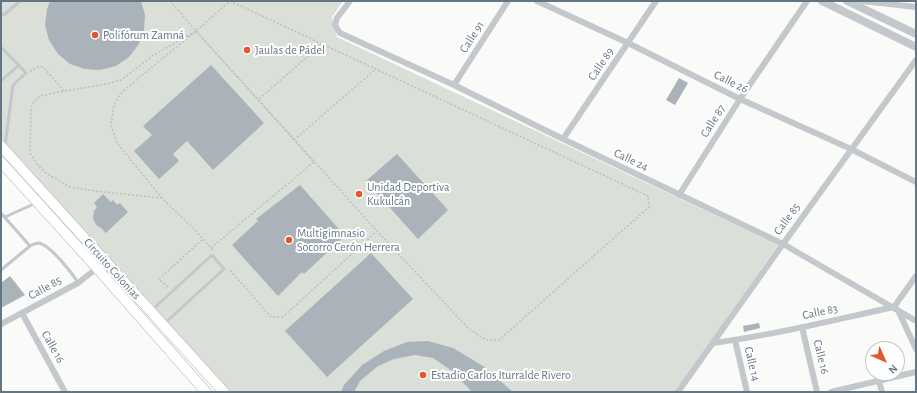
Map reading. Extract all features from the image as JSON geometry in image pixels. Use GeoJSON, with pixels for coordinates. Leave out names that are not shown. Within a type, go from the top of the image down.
{"type":"FeatureCollection","features":[{"type":"Feature","properties":{"kind":"main road","name":"Circuito Colonias"},"geometry":{"type":"LineString","coordinates":[[3,148],[224,392]]}},
{"type":"Feature","properties":{"kind":"main road","name":"Circuito Colonias"},"geometry":{"type":"LineString","coordinates":[[1,162],[125,299],[206,392]]}},
{"type":"Feature","properties":{"kind":"main road"},"geometry":{"type":"LineString","coordinates":[[125,299],[133,291]]}},
{"type":"Feature","properties":{"kind":"street","name":"Calle 24"},"geometry":{"type":"LineString","coordinates":[[350,1],[337,18],[335,25],[340,33],[454,84],[563,139],[783,244],[896,308],[916,321]]}},
{"type":"Feature","properties":{"kind":"street","name":"Calle 91"},"geometry":{"type":"LineString","coordinates":[[454,84],[508,1]]}},
{"type":"Feature","properties":{"kind":"street","name":"Calle 26"},"geometry":{"type":"LineString","coordinates":[[537,1],[628,43],[740,99],[851,149],[916,182]]}},
{"type":"Feature","properties":{"kind":"street","name":"Calle 89"},"geometry":{"type":"LineString","coordinates":[[563,139],[656,1]]}},
{"type":"Feature","properties":{"kind":"street","name":"Calle 87"},"geometry":{"type":"LineString","coordinates":[[679,195],[740,99],[807,1]]}},
{"type":"Feature","properties":{"kind":"street"},"geometry":{"type":"LineString","coordinates":[[822,1],[916,47]]}},
{"type":"Feature","properties":{"kind":"street"},"geometry":{"type":"LineString","coordinates":[[847,1],[916,34]]}},
{"type":"Feature","properties":{"kind":"street"},"geometry":{"type":"LineString","coordinates":[[862,1],[895,2],[916,7]]}},
{"type":"Feature","properties":{"kind":"street","name":"Calle 85"},"geometry":{"type":"LineString","coordinates":[[678,392],[916,60]]}},
{"type":"Feature","properties":{"kind":"street","name":"Calle 85"},"geometry":{"type":"LineString","coordinates":[[1,324],[78,283],[97,268]]}},
{"type":"Feature","properties":{"kind":"street"},"geometry":{"type":"LineString","coordinates":[[916,276],[896,308],[916,349]]}},
{"type":"Feature","properties":{"kind":"street","name":"Calle 83"},"geometry":{"type":"LineString","coordinates":[[713,343],[896,308]]}},
{"type":"Feature","properties":{"kind":"street","name":"Calle 16"},"geometry":{"type":"LineString","coordinates":[[22,313],[65,392]]}},
{"type":"Feature","properties":{"kind":"street","name":"Calle 16"},"geometry":{"type":"LineString","coordinates":[[802,327],[817,392]]}},
{"type":"Feature","properties":{"kind":"street","name":"Calle 14"},"geometry":{"type":"LineString","coordinates":[[735,340],[747,392]]}},
{"type":"Feature","properties":{"kind":"street"},"geometry":{"type":"LineString","coordinates":[[905,375],[916,372]]}},
{"type":"Feature","properties":{"kind":"street"},"geometry":{"type":"LineString","coordinates":[[831,392],[879,381],[882,392]]}},
{"type":"Feature","properties":{"kind":"lane"},"geometry":{"type":"LineString","coordinates":[[1,15],[5,14],[20,1]]}},
{"type":"Feature","properties":{"kind":"lane"},"geometry":{"type":"LineString","coordinates":[[1,47],[26,73],[13,86],[3,148]]}},
{"type":"Feature","properties":{"kind":"lane"},"geometry":{"type":"LineString","coordinates":[[1,81],[19,65]]}},
{"type":"Feature","properties":{"kind":"lane"},"geometry":{"type":"LineString","coordinates":[[5,217],[38,202]]}},
{"type":"Feature","properties":{"kind":"lane"},"geometry":{"type":"LineString","coordinates":[[1,213],[30,246]]}},
{"type":"Feature","properties":{"kind":"lane"},"geometry":{"type":"LineString","coordinates":[[1,270],[30,246],[39,244],[47,247],[74,275],[78,283]]}},
{"type":"Feature","properties":{"kind":"lane"},"geometry":{"type":"LineString","coordinates":[[151,312],[212,255],[224,269],[163,324]]}},
{"type":"Feature","properties":{"kind":"path"},"geometry":{"type":"LineString","coordinates":[[170,1],[196,32],[314,162],[211,248]]}},
{"type":"Feature","properties":{"kind":"path"},"geometry":{"type":"LineString","coordinates":[[196,32],[377,231],[468,328],[486,340],[499,340],[649,207],[648,196],[230,1],[196,32],[123,91],[114,104],[111,125],[117,143],[162,198],[203,238],[216,254]]}},
{"type":"Feature","properties":{"kind":"path"},"geometry":{"type":"LineString","coordinates":[[162,198],[70,187],[46,173],[30,154],[31,108],[34,100],[40,96],[121,80],[152,56],[196,32]]}},
{"type":"Feature","properties":{"kind":"path"},"geometry":{"type":"LineString","coordinates":[[258,100],[322,44]]}},
{"type":"Feature","properties":{"kind":"path"},"geometry":{"type":"LineString","coordinates":[[26,73],[40,66],[44,68],[64,91]]}},
{"type":"Feature","properties":{"kind":"path"},"geometry":{"type":"LineString","coordinates":[[294,140],[376,69]]}},
{"type":"Feature","properties":{"kind":"path"},"geometry":{"type":"LineString","coordinates":[[226,265],[271,317],[283,318],[377,231]]}},
{"type":"Feature","properties":{"kind":"path"},"geometry":{"type":"LineString","coordinates":[[173,291],[159,279],[203,238]]}},
{"type":"Feature","properties":{"kind":"shaded area","name":"Unidad Deportiva Kukulcán"},"geometry":{"type":"Polygon","coordinates":[[[1,1],[343,1],[332,17],[337,37],[778,245],[676,392],[228,392],[1,143],[1,1]]]}},
{"type":"Feature","properties":{"kind":"building","name":"Polifórum Zamná"},"geometry":{"type":"Polygon","coordinates":[[[50,1],[141,1],[145,15],[144,30],[139,44],[129,57],[116,66],[100,70],[85,69],[70,64],[58,54],[49,40],[45,25],[47,9],[50,1]]]}},
{"type":"Feature","properties":{"kind":"building"},"geometry":{"type":"Polygon","coordinates":[[[211,65],[264,123],[213,170],[187,141],[173,154],[179,161],[159,179],[134,151],[152,135],[143,126],[211,65]]]}},
{"type":"Feature","properties":{"kind":"building"},"geometry":{"type":"Polygon","coordinates":[[[679,78],[688,83],[675,105],[666,100],[679,78]]]}},
{"type":"Feature","properties":{"kind":"building"},"geometry":{"type":"Polygon","coordinates":[[[397,154],[448,210],[418,239],[366,181],[397,154]]]}},
{"type":"Feature","properties":{"kind":"building","name":"Multigimnasio Socorro Cerón Herrera"},"geometry":{"type":"Polygon","coordinates":[[[300,185],[345,236],[304,274],[302,272],[278,296],[232,245],[258,221],[256,219],[300,185]]]}},
{"type":"Feature","properties":{"kind":"building"},"geometry":{"type":"Polygon","coordinates":[[[103,194],[111,202],[113,200],[117,205],[120,203],[128,212],[106,233],[96,225],[93,218],[94,211],[97,207],[94,203],[103,194]]]}},
{"type":"Feature","properties":{"kind":"building"},"geometry":{"type":"Polygon","coordinates":[[[371,253],[413,299],[327,377],[285,331],[371,253]]]}},
{"type":"Feature","properties":{"kind":"building"},"geometry":{"type":"Polygon","coordinates":[[[10,276],[25,295],[1,308],[1,283],[10,276]]]}},
{"type":"Feature","properties":{"kind":"building"},"geometry":{"type":"Polygon","coordinates":[[[759,323],[760,328],[744,332],[743,326],[759,323]]]}},
{"type":"Feature","properties":{"kind":"building"},"geometry":{"type":"Polygon","coordinates":[[[428,341],[453,348],[483,366],[513,392],[472,392],[452,371],[433,358],[415,355],[394,359],[378,366],[360,381],[354,392],[341,392],[344,385],[362,365],[384,351],[407,342],[428,341]]]}},
{"type":"Feature","properties":{"kind":"place","name":"Polifórum Zamná"},"geometry":{"type":"Point","coordinates":[95,35]}},
{"type":"Feature","properties":{"kind":"place","name":"Jaulas de Pádel"},"geometry":{"type":"Point","coordinates":[247,50]}},
{"type":"Feature","properties":{"kind":"place","name":"Unidad Deportiva Kukulcán"},"geometry":{"type":"Point","coordinates":[359,194]}},
{"type":"Feature","properties":{"kind":"place","name":"Multigimnasio Socorro Cerón Herrera"},"geometry":{"type":"Point","coordinates":[289,240]}},
{"type":"Feature","properties":{"kind":"place","name":"Estadio Carlos Iturralde Rivero"},"geometry":{"type":"Point","coordinates":[423,375]}}]}
